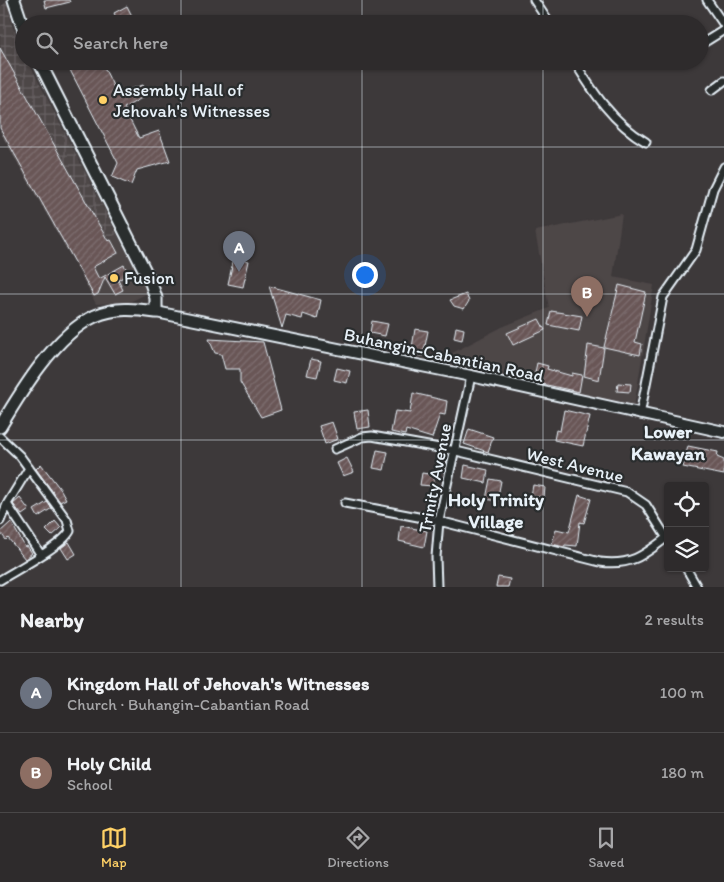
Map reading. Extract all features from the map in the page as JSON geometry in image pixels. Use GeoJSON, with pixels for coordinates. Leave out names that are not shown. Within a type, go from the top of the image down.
{"type":"FeatureCollection","features":[{"type":"Feature","properties":{"kind":"main road"},"geometry":{"type":"LineString","coordinates":[[14,0],[19,15]]}},
{"type":"Feature","properties":{"kind":"main road"},"geometry":{"type":"LineString","coordinates":[[1,424],[39,368],[79,326],[96,315],[118,310],[156,312],[156,298],[151,283],[44,70]]}},
{"type":"Feature","properties":{"kind":"main road","name":"Buhangin-Cabantian Road"},"geometry":{"type":"LineString","coordinates":[[156,312],[471,376],[640,415],[724,432]]}},
{"type":"Feature","properties":{"kind":"street"},"geometry":{"type":"LineString","coordinates":[[534,0],[544,15]]}},
{"type":"Feature","properties":{"kind":"street"},"geometry":{"type":"LineString","coordinates":[[707,0],[724,25]]}},
{"type":"Feature","properties":{"kind":"street"},"geometry":{"type":"LineString","coordinates":[[709,39],[724,30]]}},
{"type":"Feature","properties":{"kind":"street"},"geometry":{"type":"LineString","coordinates":[[580,70],[607,110],[627,129],[646,142]]}},
{"type":"Feature","properties":{"kind":"street"},"geometry":{"type":"LineString","coordinates":[[712,90],[724,81]]}},
{"type":"Feature","properties":{"kind":"street"},"geometry":{"type":"LineString","coordinates":[[640,415],[663,297],[696,250],[713,189],[724,167]]}},
{"type":"Feature","properties":{"kind":"street","name":"Trinity Avenue"},"geometry":{"type":"LineString","coordinates":[[437,587],[436,557],[439,521],[456,451],[471,376]]}},
{"type":"Feature","properties":{"kind":"street","name":"West Avenue"},"geometry":{"type":"LineString","coordinates":[[335,448],[362,437],[372,436],[456,451],[626,492],[646,506],[664,534]]}},
{"type":"Feature","properties":{"kind":"street"},"geometry":{"type":"LineString","coordinates":[[0,437],[13,448],[29,468],[70,526],[66,537],[0,580]]}},
{"type":"Feature","properties":{"kind":"street"},"geometry":{"type":"LineString","coordinates":[[0,521],[7,504],[29,468]]}},
{"type":"Feature","properties":{"kind":"street"},"geometry":{"type":"LineString","coordinates":[[345,503],[439,521],[600,562],[616,564],[645,554],[664,541]]}},
{"type":"Feature","properties":{"kind":"street"},"geometry":{"type":"LineString","coordinates":[[7,504],[41,554]]}},
{"type":"Feature","properties":{"kind":"street"},"geometry":{"type":"LineString","coordinates":[[688,572],[697,587]]}},
{"type":"Feature","properties":{"kind":"shaded area"},"geometry":{"type":"Polygon","coordinates":[[[8,1],[15,32],[15,70],[33,70],[117,234],[72,259],[0,132],[0,7],[8,1]]]}},
{"type":"Feature","properties":{"kind":"shaded area"},"geometry":{"type":"Polygon","coordinates":[[[622,214],[613,277],[654,285],[634,407],[433,363],[502,327],[549,308],[535,231],[622,214]]]}},
{"type":"Feature","properties":{"kind":"shaded area"},"geometry":{"type":"Polygon","coordinates":[[[117,234],[148,293],[130,302],[96,304],[72,259],[117,234]]]}},
{"type":"Feature","properties":{"kind":"building"},"geometry":{"type":"Polygon","coordinates":[[[44,0],[69,0],[70,2],[46,8],[44,0]]]}},
{"type":"Feature","properties":{"kind":"building"},"geometry":{"type":"Polygon","coordinates":[[[127,6],[132,15],[115,15],[114,13],[127,6]]]}},
{"type":"Feature","properties":{"kind":"building"},"geometry":{"type":"Polygon","coordinates":[[[0,48],[108,241],[111,240],[118,253],[93,267],[99,279],[124,265],[129,274],[118,280],[123,290],[115,294],[105,277],[98,294],[94,296],[0,128],[0,48]]]}},
{"type":"Feature","properties":{"kind":"building","name":"Assembly Hall of Jehovah's Witnesses"},"geometry":{"type":"Polygon","coordinates":[[[70,70],[105,70],[117,94],[143,85],[147,95],[124,108],[139,138],[159,131],[170,161],[137,170],[131,185],[112,177],[118,163],[70,70]]]}},
{"type":"Feature","properties":{"kind":"building"},"geometry":{"type":"Polygon","coordinates":[[[234,257],[249,261],[243,287],[228,284],[234,257]]]}},
{"type":"Feature","properties":{"kind":"building"},"geometry":{"type":"Polygon","coordinates":[[[619,285],[646,292],[635,342],[642,344],[640,355],[604,347],[619,285]]]}},
{"type":"Feature","properties":{"kind":"building"},"geometry":{"type":"Polygon","coordinates":[[[269,286],[321,300],[317,319],[303,314],[302,319],[286,315],[282,328],[269,286]]]}},
{"type":"Feature","properties":{"kind":"building"},"geometry":{"type":"Polygon","coordinates":[[[466,294],[469,301],[464,309],[454,306],[450,300],[466,294]]]}},
{"type":"Feature","properties":{"kind":"building"},"geometry":{"type":"Polygon","coordinates":[[[551,311],[582,316],[579,331],[548,325],[551,311]]]}},
{"type":"Feature","properties":{"kind":"building"},"geometry":{"type":"Polygon","coordinates":[[[539,319],[545,330],[513,345],[507,333],[539,319]]]}},
{"type":"Feature","properties":{"kind":"building"},"geometry":{"type":"Polygon","coordinates":[[[372,321],[388,324],[385,336],[370,333],[372,321]]]}},
{"type":"Feature","properties":{"kind":"building"},"geometry":{"type":"Polygon","coordinates":[[[456,327],[464,329],[462,340],[454,338],[456,327]]]}},
{"type":"Feature","properties":{"kind":"building"},"geometry":{"type":"Polygon","coordinates":[[[415,329],[428,331],[423,356],[411,354],[415,329]]]}},
{"type":"Feature","properties":{"kind":"building"},"geometry":{"type":"Polygon","coordinates":[[[209,339],[263,342],[281,410],[261,417],[240,382],[240,369],[225,369],[221,354],[215,353],[209,339]]]}},
{"type":"Feature","properties":{"kind":"building"},"geometry":{"type":"Polygon","coordinates":[[[588,345],[604,348],[599,380],[584,376],[588,345]]]}},
{"type":"Feature","properties":{"kind":"building"},"geometry":{"type":"Polygon","coordinates":[[[311,359],[321,361],[317,377],[307,375],[311,359]]]}},
{"type":"Feature","properties":{"kind":"building"},"geometry":{"type":"Polygon","coordinates":[[[537,363],[548,366],[547,369],[572,376],[572,373],[582,375],[579,392],[533,382],[537,363]]]}},
{"type":"Feature","properties":{"kind":"building"},"geometry":{"type":"Polygon","coordinates":[[[337,368],[350,371],[347,383],[334,380],[337,368]]]}},
{"type":"Feature","properties":{"kind":"building"},"geometry":{"type":"Polygon","coordinates":[[[618,383],[631,384],[630,392],[617,391],[618,383]]]}},
{"type":"Feature","properties":{"kind":"building"},"geometry":{"type":"Polygon","coordinates":[[[413,393],[447,401],[445,415],[440,414],[432,438],[406,430],[405,435],[391,432],[395,411],[410,413],[413,393]]]}},
{"type":"Feature","properties":{"kind":"building"},"geometry":{"type":"Polygon","coordinates":[[[368,410],[370,427],[357,429],[354,412],[368,410]]]}},
{"type":"Feature","properties":{"kind":"building"},"geometry":{"type":"Polygon","coordinates":[[[564,410],[590,416],[583,446],[554,440],[556,430],[560,431],[564,410]]]}},
{"type":"Feature","properties":{"kind":"building"},"geometry":{"type":"Polygon","coordinates":[[[332,422],[338,439],[325,444],[319,426],[332,422]]]}},
{"type":"Feature","properties":{"kind":"building"},"geometry":{"type":"Polygon","coordinates":[[[469,429],[493,437],[488,452],[464,444],[469,429]]]}},
{"type":"Feature","properties":{"kind":"building"},"geometry":{"type":"Polygon","coordinates":[[[688,446],[718,452],[717,457],[724,460],[724,475],[683,467],[688,446]]]}},
{"type":"Feature","properties":{"kind":"building"},"geometry":{"type":"Polygon","coordinates":[[[377,450],[388,452],[384,470],[373,468],[377,450]]]}},
{"type":"Feature","properties":{"kind":"building"},"geometry":{"type":"Polygon","coordinates":[[[347,458],[354,472],[343,476],[337,463],[347,458]]]}},
{"type":"Feature","properties":{"kind":"building"},"geometry":{"type":"Polygon","coordinates":[[[440,458],[447,460],[444,472],[437,470],[440,458]]]}},
{"type":"Feature","properties":{"kind":"building"},"geometry":{"type":"Polygon","coordinates":[[[41,464],[66,499],[60,502],[36,469],[41,464]]]}},
{"type":"Feature","properties":{"kind":"building"},"geometry":{"type":"Polygon","coordinates":[[[465,465],[488,470],[486,483],[463,478],[465,465]]]}},
{"type":"Feature","properties":{"kind":"building"},"geometry":{"type":"Polygon","coordinates":[[[422,473],[435,475],[433,486],[420,485],[422,473]]]}},
{"type":"Feature","properties":{"kind":"building"},"geometry":{"type":"Polygon","coordinates":[[[490,479],[501,481],[497,501],[486,499],[490,479]]]}},
{"type":"Feature","properties":{"kind":"building"},"geometry":{"type":"Polygon","coordinates":[[[533,485],[545,487],[544,498],[531,496],[533,485]]]}},
{"type":"Feature","properties":{"kind":"building"},"geometry":{"type":"Polygon","coordinates":[[[579,495],[591,499],[584,523],[580,522],[577,546],[565,545],[564,547],[552,544],[556,529],[569,532],[579,495]]]}},
{"type":"Feature","properties":{"kind":"building"},"geometry":{"type":"Polygon","coordinates":[[[20,498],[29,510],[22,515],[13,504],[20,498]]]}},
{"type":"Feature","properties":{"kind":"building"},"geometry":{"type":"Polygon","coordinates":[[[47,502],[52,508],[38,517],[34,510],[47,502]]]}},
{"type":"Feature","properties":{"kind":"building"},"geometry":{"type":"Polygon","coordinates":[[[55,521],[61,528],[52,536],[46,530],[55,521]]]}},
{"type":"Feature","properties":{"kind":"building"},"geometry":{"type":"Polygon","coordinates":[[[11,522],[25,547],[27,546],[32,553],[25,559],[8,538],[6,540],[0,532],[11,522]]]}},
{"type":"Feature","properties":{"kind":"building"},"geometry":{"type":"Polygon","coordinates":[[[401,526],[427,531],[424,547],[399,541],[401,526]]]}},
{"type":"Feature","properties":{"kind":"building"},"geometry":{"type":"Polygon","coordinates":[[[69,542],[76,554],[68,559],[61,548],[69,542]]]}},
{"type":"Feature","properties":{"kind":"building"},"geometry":{"type":"Polygon","coordinates":[[[498,577],[510,579],[508,587],[496,587],[498,577]]]}},
{"type":"Feature","properties":{"kind":"place","name":"Assembly Hall of Jehovah's Witnesses"},"geometry":{"type":"Point","coordinates":[103,100]}},
{"type":"Feature","properties":{"kind":"place","name":"Kingdom Hall of Jehovah's Witnesses"},"geometry":{"type":"Point","coordinates":[239,272]}},
{"type":"Feature","properties":{"kind":"place","name":"Fusion"},"geometry":{"type":"Point","coordinates":[114,278]}},
{"type":"Feature","properties":{"kind":"place","name":"Holy Child"},"geometry":{"type":"Point","coordinates":[587,317]}},
{"type":"Feature","properties":{"kind":"district","name":"Lower Kawayan"},"geometry":{"type":"Point","coordinates":[668,442]}},
{"type":"Feature","properties":{"kind":"district","name":"Holy Trinity Village"},"geometry":{"type":"Point","coordinates":[496,510]}}]}
